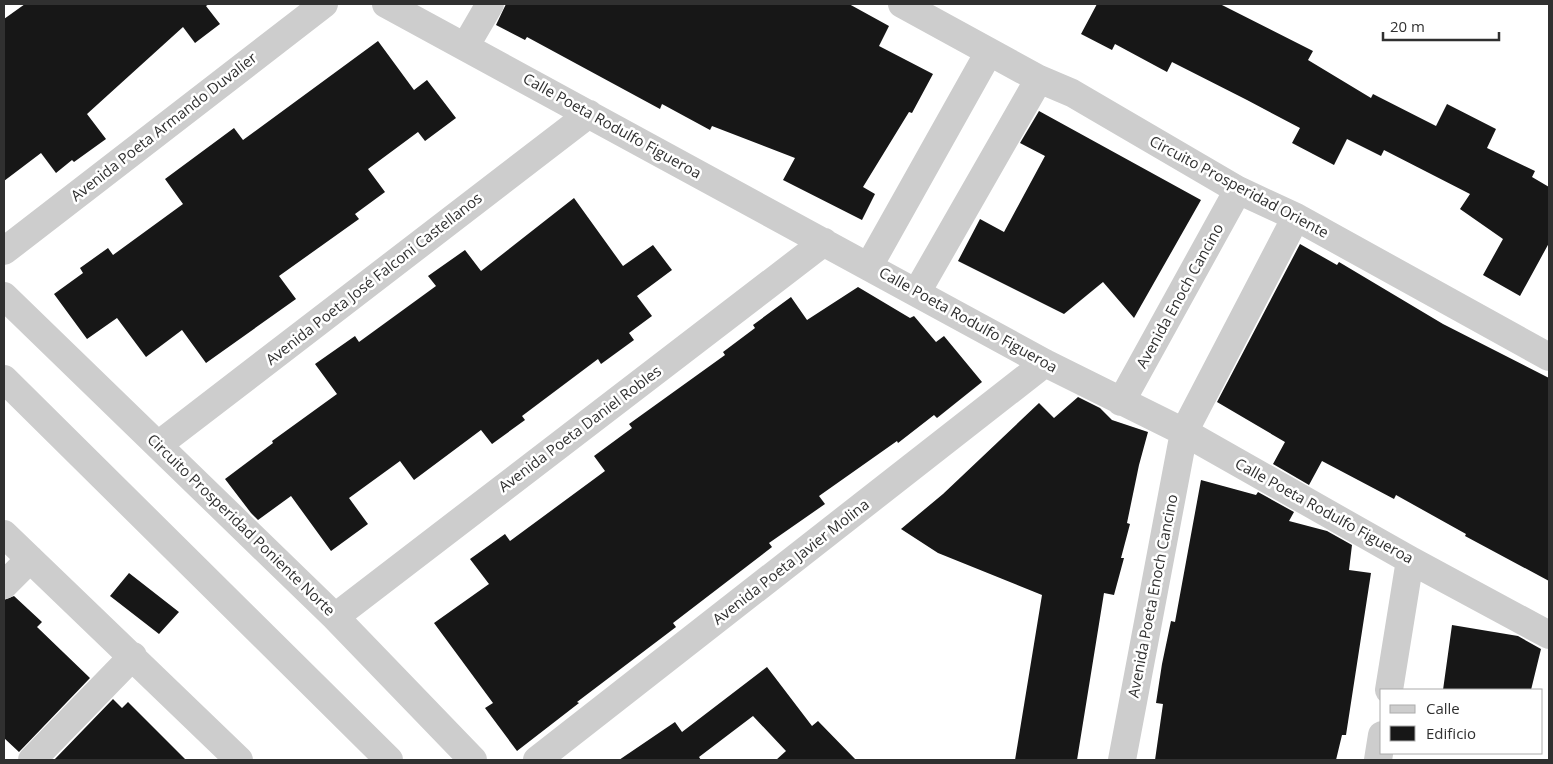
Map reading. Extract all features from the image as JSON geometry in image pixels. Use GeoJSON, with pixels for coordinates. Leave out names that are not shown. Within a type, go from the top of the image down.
{"type":"FeatureCollection","features":[{"type":"Feature","properties":{"kind":"street","name":"Avenida Poeta Armando Duvalier"},"geometry":{"type":"LineString","coordinates":[[4,251],[324,4]]}},
{"type":"Feature","properties":{"kind":"street","name":"Calle Poeta Rodulfo Figueroa"},"geometry":{"type":"LineString","coordinates":[[386,4],[917,292],[1044,363],[1184,432],[1410,560],[1549,635]]}},
{"type":"Feature","properties":{"kind":"street"},"geometry":{"type":"LineString","coordinates":[[466,46],[490,4]]}},
{"type":"Feature","properties":{"kind":"street","name":"Circuito Prosperidad Oriente"},"geometry":{"type":"LineString","coordinates":[[902,4],[1039,79],[1072,93],[1238,190],[1296,217],[1549,357]]}},
{"type":"Feature","properties":{"kind":"street"},"geometry":{"type":"LineString","coordinates":[[869,266],[989,52]]}},
{"type":"Feature","properties":{"kind":"street"},"geometry":{"type":"LineString","coordinates":[[917,292],[1039,79]]}},
{"type":"Feature","properties":{"kind":"street","name":"Avenida Poeta José Falconi Castellanos"},"geometry":{"type":"LineString","coordinates":[[158,444],[589,114]]}},
{"type":"Feature","properties":{"kind":"street","name":"Avenida Enoch Cancino"},"geometry":{"type":"LineString","coordinates":[[1121,402],[1238,190]]}},
{"type":"Feature","properties":{"kind":"street"},"geometry":{"type":"LineString","coordinates":[[1184,432],[1296,217]]}},
{"type":"Feature","properties":{"kind":"street","name":"Avenida Poeta Daniel Robles"},"geometry":{"type":"LineString","coordinates":[[336,617],[824,242]]}},
{"type":"Feature","properties":{"kind":"street","name":"Circuito Prosperidad Poniente Norte"},"geometry":{"type":"LineString","coordinates":[[4,296],[336,617],[473,760]]}},
{"type":"Feature","properties":{"kind":"street","name":"Avenida Poeta Javier Molina"},"geometry":{"type":"LineString","coordinates":[[537,760],[1044,363]]}},
{"type":"Feature","properties":{"kind":"street"},"geometry":{"type":"LineString","coordinates":[[4,379],[389,760]]}},
{"type":"Feature","properties":{"kind":"street","name":"Avenida Poeta Enoch Cancino"},"geometry":{"type":"LineString","coordinates":[[1122,760],[1184,432]]}},
{"type":"Feature","properties":{"kind":"street"},"geometry":{"type":"LineString","coordinates":[[4,534],[133,656],[237,760]]}},
{"type":"Feature","properties":{"kind":"street"},"geometry":{"type":"LineString","coordinates":[[4,585],[30,559]]}},
{"type":"Feature","properties":{"kind":"street"},"geometry":{"type":"LineString","coordinates":[[1389,689],[1410,560]]}},
{"type":"Feature","properties":{"kind":"street"},"geometry":{"type":"LineString","coordinates":[[32,760],[133,656]]}},
{"type":"Feature","properties":{"kind":"street"},"geometry":{"type":"LineString","coordinates":[[1378,760],[1380,747]]}},
{"type":"Feature","properties":{"kind":"building"},"geometry":{"type":"Polygon","coordinates":[[[25,4],[209,4],[206,6],[220,24],[195,43],[183,27],[87,114],[106,139],[74,162],[72,160],[56,173],[41,153],[4,181],[4,19],[25,4]]]}},
{"type":"Feature","properties":{"kind":"building"},"geometry":{"type":"Polygon","coordinates":[[[506,4],[849,4],[889,26],[879,46],[933,74],[912,113],[909,112],[863,187],[875,194],[862,220],[783,180],[795,158],[712,126],[710,130],[662,104],[660,109],[527,37],[525,40],[496,25],[506,4]]]}},
{"type":"Feature","properties":{"kind":"building"},"geometry":{"type":"Polygon","coordinates":[[[1097,4],[1220,4],[1313,51],[1308,60],[1371,98],[1373,94],[1436,126],[1447,104],[1496,129],[1487,148],[1535,171],[1532,177],[1549,187],[1549,243],[1520,296],[1483,275],[1503,239],[1460,209],[1470,194],[1384,150],[1381,156],[1347,139],[1334,165],[1292,143],[1300,128],[1247,100],[1172,62],[1167,72],[1115,44],[1112,50],[1081,34],[1097,4]]]}},
{"type":"Feature","properties":{"kind":"building"},"geometry":{"type":"Polygon","coordinates":[[[378,41],[414,90],[427,80],[456,118],[425,141],[418,132],[368,169],[385,192],[355,214],[359,219],[279,276],[296,299],[206,363],[182,330],[146,357],[117,318],[87,339],[54,294],[83,273],[80,268],[108,248],[113,255],[183,204],[165,179],[234,128],[243,140],[378,41]]]}},
{"type":"Feature","properties":{"kind":"building"},"geometry":{"type":"Polygon","coordinates":[[[1039,111],[1201,200],[1134,318],[1103,282],[1064,314],[958,261],[980,219],[1004,232],[1045,156],[1020,143],[1039,111]]]}},
{"type":"Feature","properties":{"kind":"building"},"geometry":{"type":"Polygon","coordinates":[[[574,198],[623,266],[653,245],[672,270],[637,296],[652,316],[629,333],[634,340],[601,364],[598,359],[522,416],[525,420],[492,444],[481,430],[414,480],[400,461],[349,498],[368,524],[331,551],[291,496],[258,520],[251,513],[225,479],[273,443],[272,441],[337,394],[315,364],[355,336],[359,342],[436,286],[428,276],[465,250],[481,271],[574,198]]]}},
{"type":"Feature","properties":{"kind":"building"},"geometry":{"type":"Polygon","coordinates":[[[1300,244],[1337,265],[1339,262],[1443,324],[1549,378],[1549,581],[1465,536],[1466,534],[1396,495],[1394,499],[1322,461],[1309,485],[1273,464],[1285,442],[1217,402],[1300,244]]]}},
{"type":"Feature","properties":{"kind":"building"},"geometry":{"type":"Polygon","coordinates":[[[858,287],[910,318],[914,316],[936,342],[944,336],[982,382],[937,418],[934,415],[898,443],[897,441],[819,496],[825,504],[769,543],[772,547],[673,623],[676,627],[577,702],[579,703],[517,751],[485,708],[493,703],[434,623],[489,584],[470,559],[505,534],[510,541],[605,471],[594,456],[632,428],[629,424],[725,355],[723,352],[755,328],[753,325],[791,297],[807,320],[858,287]]]}},
{"type":"Feature","properties":{"kind":"building"},"geometry":{"type":"Polygon","coordinates":[[[1078,397],[1100,408],[1112,420],[1148,432],[1127,523],[1130,524],[1121,558],[1124,558],[1114,595],[1104,593],[1077,760],[1015,760],[1042,595],[938,553],[901,529],[943,494],[1039,403],[1054,418],[1078,397]]]}},
{"type":"Feature","properties":{"kind":"building"},"geometry":{"type":"Polygon","coordinates":[[[1201,480],[1256,495],[1258,492],[1294,512],[1289,521],[1327,531],[1352,545],[1349,570],[1371,573],[1346,735],[1342,735],[1336,760],[1155,760],[1163,704],[1156,703],[1162,664],[1171,621],[1175,622],[1201,480]]]}},
{"type":"Feature","properties":{"kind":"building"},"geometry":{"type":"Polygon","coordinates":[[[129,573],[179,612],[159,634],[110,596],[129,573]]]}},
{"type":"Feature","properties":{"kind":"building"},"geometry":{"type":"Polygon","coordinates":[[[14,596],[42,622],[37,627],[90,678],[19,752],[4,738],[4,600],[14,596]]]}},
{"type":"Feature","properties":{"kind":"building"},"geometry":{"type":"Polygon","coordinates":[[[1452,625],[1518,636],[1541,649],[1531,689],[1443,689],[1452,625]]]}},
{"type":"Feature","properties":{"kind":"building"},"geometry":{"type":"Polygon","coordinates":[[[767,667],[812,726],[818,721],[856,760],[776,760],[786,751],[753,716],[699,757],[701,760],[619,760],[675,722],[682,732],[767,667]]]}},
{"type":"Feature","properties":{"kind":"building"},"geometry":{"type":"Polygon","coordinates":[[[113,699],[122,708],[128,702],[186,760],[54,760],[113,699]]]}}]}
